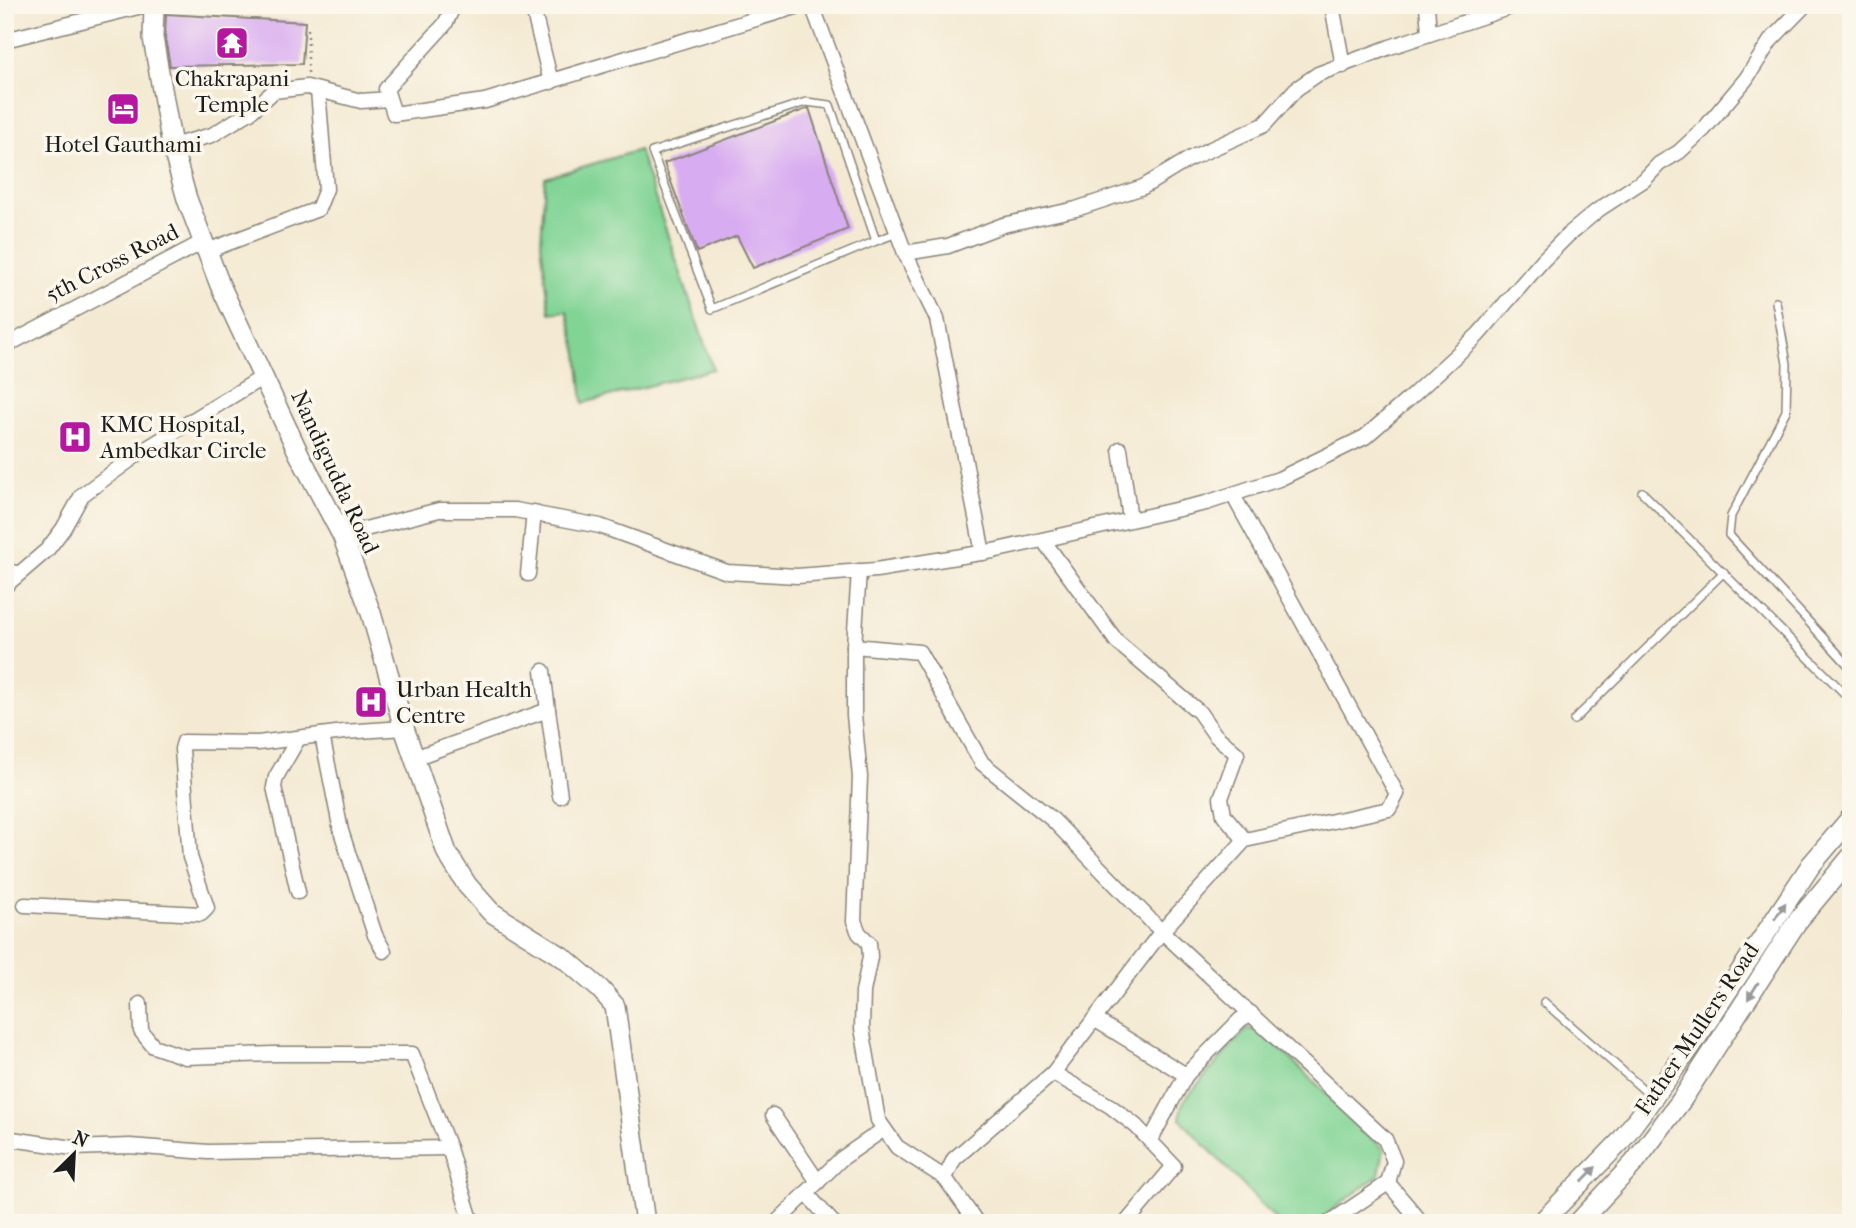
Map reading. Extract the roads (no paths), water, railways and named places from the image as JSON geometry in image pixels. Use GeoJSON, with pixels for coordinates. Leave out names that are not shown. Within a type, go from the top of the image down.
{"type":"FeatureCollection","features":[{"type":"Feature","properties":{"kind":"street"},"geometry":{"type":"LineString","coordinates":[[5,40],[146,5]]}},
{"type":"Feature","properties":{"kind":"street","name":"Nandigudda Road"},"geometry":{"type":"LineString","coordinates":[[154,5],[153,38],[172,146],[187,199],[220,285],[299,454],[342,535],[370,613],[404,728],[447,853],[467,885],[491,912],[564,958],[615,1006],[640,1218]]}},
{"type":"Feature","properties":{"kind":"street"},"geometry":{"type":"LineString","coordinates":[[454,5],[445,24],[386,89],[394,114],[485,101],[802,5]]}},
{"type":"Feature","properties":{"kind":"street"},"geometry":{"type":"LineString","coordinates":[[532,5],[551,82]]}},
{"type":"Feature","properties":{"kind":"street"},"geometry":{"type":"LineString","coordinates":[[812,5],[905,253],[937,320],[983,553]]}},
{"type":"Feature","properties":{"kind":"street"},"geometry":{"type":"LineString","coordinates":[[1332,5],[1343,66]]}},
{"type":"Feature","properties":{"kind":"street"},"geometry":{"type":"LineString","coordinates":[[1427,5],[1429,34]]}},
{"type":"Feature","properties":{"kind":"street"},"geometry":{"type":"LineString","coordinates":[[905,253],[948,246],[1003,225],[1076,209],[1143,187],[1191,158],[1264,125],[1296,89],[1318,75],[1517,5]]}},
{"type":"Feature","properties":{"kind":"street"},"geometry":{"type":"LineString","coordinates":[[342,535],[439,510],[495,508],[534,512],[600,526],[727,572],[797,576],[925,564],[983,553],[1233,495],[1287,476],[1370,433],[1478,335],[1568,235],[1598,210],[1644,180],[1659,164],[1679,152],[1704,129],[1746,79],[1771,40],[1805,5]]}},
{"type":"Feature","properties":{"kind":"street"},"geometry":{"type":"LineString","coordinates":[[172,146],[212,135],[250,112],[274,91],[313,88],[361,101],[389,99]]}},
{"type":"Feature","properties":{"kind":"street","name":"5th Cross Road"},"geometry":{"type":"LineString","coordinates":[[5,345],[205,246],[318,209],[326,189],[313,88]]}},
{"type":"Feature","properties":{"kind":"street"},"geometry":{"type":"LineString","coordinates":[[5,586],[47,551],[64,529],[82,495],[141,452],[263,377]]}},
{"type":"Feature","properties":{"kind":"street"},"geometry":{"type":"LineString","coordinates":[[1120,449],[1130,519]]}},
{"type":"Feature","properties":{"kind":"street"},"geometry":{"type":"LineString","coordinates":[[945,1178],[954,1158],[1053,1073],[1162,931],[1245,841],[1389,809],[1397,794],[1233,495]]}},
{"type":"Feature","properties":{"kind":"street"},"geometry":{"type":"LineString","coordinates":[[528,574],[534,512]]}},
{"type":"Feature","properties":{"kind":"street"},"geometry":{"type":"LineString","coordinates":[[1043,540],[1117,642],[1199,712],[1215,735],[1237,754],[1221,798],[1224,815],[1245,841]]}},
{"type":"Feature","properties":{"kind":"street"},"geometry":{"type":"LineString","coordinates":[[859,571],[854,646],[854,715],[860,777],[854,920],[859,933],[869,943],[870,957],[863,992],[863,1028],[872,1090],[878,1120],[897,1147],[945,1178],[977,1223]]}},
{"type":"Feature","properties":{"kind":"street"},"geometry":{"type":"LineString","coordinates":[[854,646],[919,652],[982,763],[1053,820],[1162,931],[1385,1139],[1394,1161],[1388,1183],[1329,1223]]}},
{"type":"Feature","properties":{"kind":"street"},"geometry":{"type":"LineString","coordinates":[[543,671],[560,796]]}},
{"type":"Feature","properties":{"kind":"street"},"geometry":{"type":"LineString","coordinates":[[414,758],[548,710]]}},
{"type":"Feature","properties":{"kind":"street"},"geometry":{"type":"LineString","coordinates":[[25,905],[201,915],[207,908],[190,857],[183,745],[187,741],[258,743],[404,728]]}},
{"type":"Feature","properties":{"kind":"street"},"geometry":{"type":"LineString","coordinates":[[322,735],[341,831],[375,935],[384,951]]}},
{"type":"Feature","properties":{"kind":"street"},"geometry":{"type":"LineString","coordinates":[[298,739],[276,777],[274,787],[298,892]]}},
{"type":"Feature","properties":{"kind":"street"},"geometry":{"type":"LineString","coordinates":[[1541,1223],[1619,1142],[1653,1098],[1691,1046],[1811,865],[1851,818]]}},
{"type":"Feature","properties":{"kind":"street","name":"Father Mullers Road"},"geometry":{"type":"LineString","coordinates":[[1578,1223],[1634,1163],[1681,1101],[1796,923],[1851,857]]}},
{"type":"Feature","properties":{"kind":"street"},"geometry":{"type":"LineString","coordinates":[[140,1004],[141,1031],[153,1046],[185,1057],[412,1054],[449,1148],[472,1223]]}},
{"type":"Feature","properties":{"kind":"street"},"geometry":{"type":"LineString","coordinates":[[1150,1141],[1186,1075],[1240,1020],[1251,1013]]}},
{"type":"Feature","properties":{"kind":"street"},"geometry":{"type":"LineString","coordinates":[[1094,1019],[1186,1075]]}},
{"type":"Feature","properties":{"kind":"street"},"geometry":{"type":"LineString","coordinates":[[1053,1073],[1110,1106],[1136,1126],[1174,1166],[1126,1223]]}},
{"type":"Feature","properties":{"kind":"street"},"geometry":{"type":"LineString","coordinates":[[773,1115],[818,1182]]}},
{"type":"Feature","properties":{"kind":"street"},"geometry":{"type":"LineString","coordinates":[[776,1223],[841,1159],[884,1129]]}},
{"type":"Feature","properties":{"kind":"street"},"geometry":{"type":"LineString","coordinates":[[5,1138],[73,1148],[130,1146],[208,1152],[449,1148]]}},
{"type":"Feature","properties":{"kind":"street"},"geometry":{"type":"LineString","coordinates":[[1388,1183],[1422,1223]]}},
{"type":"Feature","properties":{"kind":"street"},"geometry":{"type":"LineString","coordinates":[[806,1193],[832,1223]]}},
{"type":"Feature","properties":{"kind":"lane"},"geometry":{"type":"LineString","coordinates":[[876,241],[830,105],[806,102],[652,152],[712,309],[898,233]]}},
{"type":"Feature","properties":{"kind":"lane"},"geometry":{"type":"LineString","coordinates":[[1776,302],[1787,365],[1786,411],[1731,516],[1729,535],[1851,668]]}},
{"type":"Feature","properties":{"kind":"lane"},"geometry":{"type":"LineString","coordinates":[[1642,492],[1851,701]]}},
{"type":"Feature","properties":{"kind":"lane"},"geometry":{"type":"LineString","coordinates":[[5,568],[24,570]]}},
{"type":"Feature","properties":{"kind":"lane"},"geometry":{"type":"LineString","coordinates":[[1574,720],[1724,572]]}},
{"type":"Feature","properties":{"kind":"lane"},"geometry":{"type":"LineString","coordinates":[[1544,1002],[1653,1098]]}},
{"type":"Feature","properties":{"kind":"place","name":"Chakrapani Temple"},"geometry":{"type":"Point","coordinates":[232,43]}},
{"type":"Feature","properties":{"kind":"place","name":"Hotel Gauthami"},"geometry":{"type":"Point","coordinates":[123,109]}},
{"type":"Feature","properties":{"kind":"place","name":"KMC Hospital, Ambedkar Circle"},"geometry":{"type":"Point","coordinates":[75,437]}},
{"type":"Feature","properties":{"kind":"place","name":"Urban Health Centre"},"geometry":{"type":"Point","coordinates":[371,702]}}]}
